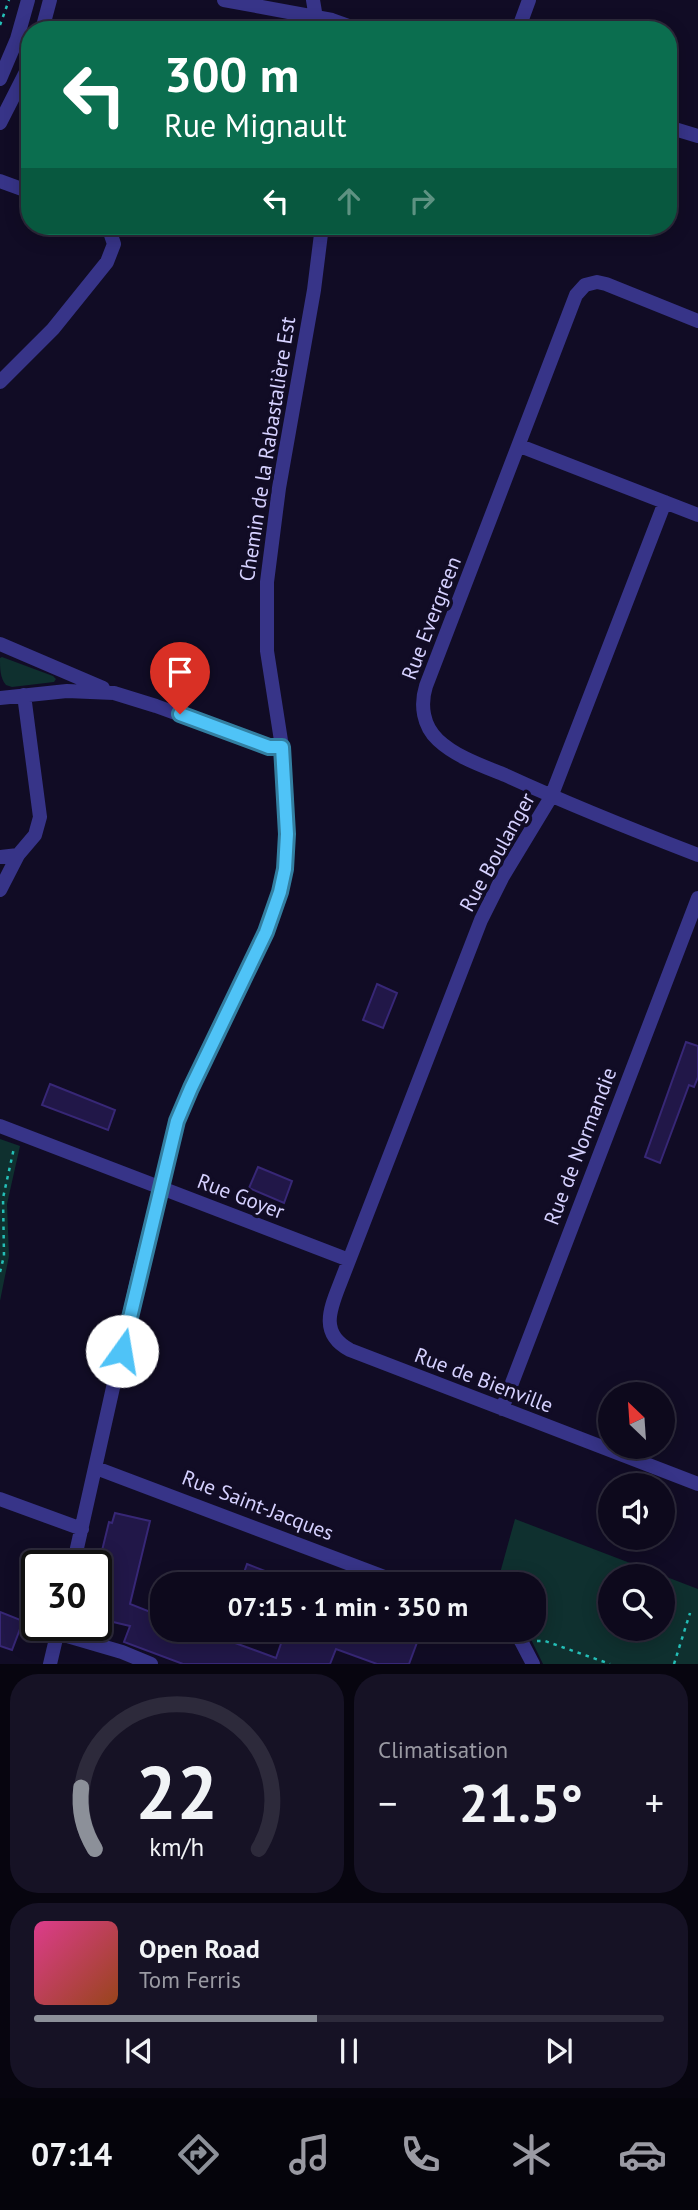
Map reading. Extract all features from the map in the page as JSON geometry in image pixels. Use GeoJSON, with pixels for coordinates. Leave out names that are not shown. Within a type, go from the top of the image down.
{"type":"FeatureCollection","features":[{"type":"Feature","properties":{"kind":"street"},"geometry":{"type":"LineString","coordinates":[[0,79],[4,61],[29,0]]}},
{"type":"Feature","properties":{"kind":"street"},"geometry":{"type":"LineString","coordinates":[[44,21],[50,0]]}},
{"type":"Feature","properties":{"kind":"street"},"geometry":{"type":"LineString","coordinates":[[224,0],[305,21]]}},
{"type":"Feature","properties":{"kind":"street"},"geometry":{"type":"LineString","coordinates":[[313,0],[316,21]]}},
{"type":"Feature","properties":{"kind":"street"},"geometry":{"type":"LineString","coordinates":[[521,21],[529,0]]}},
{"type":"Feature","properties":{"kind":"street"},"geometry":{"type":"LineString","coordinates":[[0,123],[21,82]]}},
{"type":"Feature","properties":{"kind":"street"},"geometry":{"type":"LineString","coordinates":[[677,130],[698,136]]}},
{"type":"Feature","properties":{"kind":"street"},"geometry":{"type":"LineString","coordinates":[[0,181],[21,189]]}},
{"type":"Feature","properties":{"kind":"street"},"geometry":{"type":"LineString","coordinates":[[0,383],[53,330],[107,262],[114,244],[111,235]]}},
{"type":"Feature","properties":{"kind":"street","name":"Chemin de la Rabastalière Est"},"geometry":{"type":"LineString","coordinates":[[77,1550],[172,1138],[183,1105],[266,932],[285,869],[287,834],[282,747],[267,651],[267,582],[279,488],[310,314],[321,235]]}},
{"type":"Feature","properties":{"kind":"street","name":"Rue Evergreen"},"geometry":{"type":"LineString","coordinates":[[698,321],[597,282],[585,285],[576,295],[426,686],[423,712],[430,730],[443,744],[467,758],[551,797],[698,855]]}},
{"type":"Feature","properties":{"kind":"street"},"geometry":{"type":"LineString","coordinates":[[520,446],[698,515]]}},
{"type":"Feature","properties":{"kind":"street","name":"Rue Boulanger"},"geometry":{"type":"LineString","coordinates":[[349,1260],[481,920],[502,878],[551,797],[665,502]]}},
{"type":"Feature","properties":{"kind":"street"},"geometry":{"type":"LineString","coordinates":[[0,644],[114,693],[269,747],[282,747]]}},
{"type":"Feature","properties":{"kind":"street"},"geometry":{"type":"LineString","coordinates":[[0,698],[67,691],[114,693]]}},
{"type":"Feature","properties":{"kind":"street"},"geometry":{"type":"LineString","coordinates":[[0,890],[18,855],[35,835],[40,817],[24,695]]}},
{"type":"Feature","properties":{"kind":"street"},"geometry":{"type":"LineString","coordinates":[[0,857],[18,855]]}},
{"type":"Feature","properties":{"kind":"street","name":"Rue de Normandie"},"geometry":{"type":"LineString","coordinates":[[502,1409],[698,898]]}},
{"type":"Feature","properties":{"kind":"street","name":"Rue Goyer"},"geometry":{"type":"LineString","coordinates":[[0,1126],[349,1260]]}},
{"type":"Feature","properties":{"kind":"street","name":"Rue de Bienville"},"geometry":{"type":"LineString","coordinates":[[349,1260],[329,1318],[332,1333],[341,1345],[698,1484]]}},
{"type":"Feature","properties":{"kind":"street","name":"Rue Saint-Jacques"},"geometry":{"type":"LineString","coordinates":[[96,1468],[371,1572]]}},
{"type":"Feature","properties":{"kind":"street"},"geometry":{"type":"LineString","coordinates":[[0,1499],[82,1529]]}},
{"type":"Feature","properties":{"kind":"street"},"geometry":{"type":"LineString","coordinates":[[50,1664],[55,1641]]}},
{"type":"Feature","properties":{"kind":"street"},"geometry":{"type":"LineString","coordinates":[[91,1641],[151,1664]]}},
{"type":"Feature","properties":{"kind":"street"},"geometry":{"type":"LineString","coordinates":[[521,1642],[533,1664]]}},
{"type":"Feature","properties":{"kind":"path"},"geometry":{"type":"LineString","coordinates":[[0,24],[9,0]]}},
{"type":"Feature","properties":{"kind":"path"},"geometry":{"type":"LineString","coordinates":[[0,1272],[4,1255],[3,1198],[16,1144]]}},
{"type":"Feature","properties":{"kind":"path"},"geometry":{"type":"LineString","coordinates":[[674,1664],[690,1614]]}},
{"type":"Feature","properties":{"kind":"path"},"geometry":{"type":"LineString","coordinates":[[524,1646],[536,1641],[545,1642],[610,1664]]}},
{"type":"Feature","properties":{"kind":"green space"},"geometry":{"type":"Polygon","coordinates":[[[2,657],[56,679],[54,682],[12,687],[6,685],[1,673],[2,657]]]}},
{"type":"Feature","properties":{"kind":"green space"},"geometry":{"type":"Polygon","coordinates":[[[0,1139],[20,1146],[7,1204],[9,1256],[0,1301],[0,1139]]]}},
{"type":"Feature","properties":{"kind":"green space"},"geometry":{"type":"Polygon","coordinates":[[[515,1519],[633,1564],[598,1564],[598,1641],[675,1641],[675,1580],[698,1589],[698,1664],[543,1664],[532,1642],[546,1642],[546,1572],[500,1572],[515,1519]]]}},
{"type":"Feature","properties":{"kind":"building"},"geometry":{"type":"Polygon","coordinates":[[[377,984],[397,993],[383,1028],[363,1020],[377,984]]]}},
{"type":"Feature","properties":{"kind":"building"},"geometry":{"type":"Polygon","coordinates":[[[686,1042],[698,1046],[698,1077],[694,1087],[689,1085],[660,1163],[645,1157],[686,1042]]]}},
{"type":"Feature","properties":{"kind":"building"},"geometry":{"type":"Polygon","coordinates":[[[50,1084],[115,1110],[108,1130],[42,1105],[50,1084]]]}},
{"type":"Feature","properties":{"kind":"building"},"geometry":{"type":"Polygon","coordinates":[[[258,1167],[292,1181],[284,1203],[249,1188],[258,1167]]]}},
{"type":"Feature","properties":{"kind":"building"},"geometry":{"type":"Polygon","coordinates":[[[115,1513],[150,1521],[130,1604],[150,1612],[150,1642],[232,1642],[276,1658],[282,1642],[417,1642],[409,1664],[377,1664],[336,1649],[330,1664],[183,1664],[124,1642],[130,1626],[112,1622],[112,1550],[102,1550],[109,1522],[112,1523],[115,1513]]]}},
{"type":"Feature","properties":{"kind":"building"},"geometry":{"type":"Polygon","coordinates":[[[247,1564],[268,1572],[244,1572],[247,1564]]]}},
{"type":"Feature","properties":{"kind":"building"},"geometry":{"type":"Polygon","coordinates":[[[0,1612],[21,1620],[21,1626],[12,1650],[0,1646],[0,1612]]]}},
{"type":"Feature","properties":{"kind":"route"},"geometry":{"type":"LineString","coordinates":[[122,1351],[177,1121],[271,920],[283,881],[286,858],[287,804],[282,747],[269,747],[180,714]]}}]}
